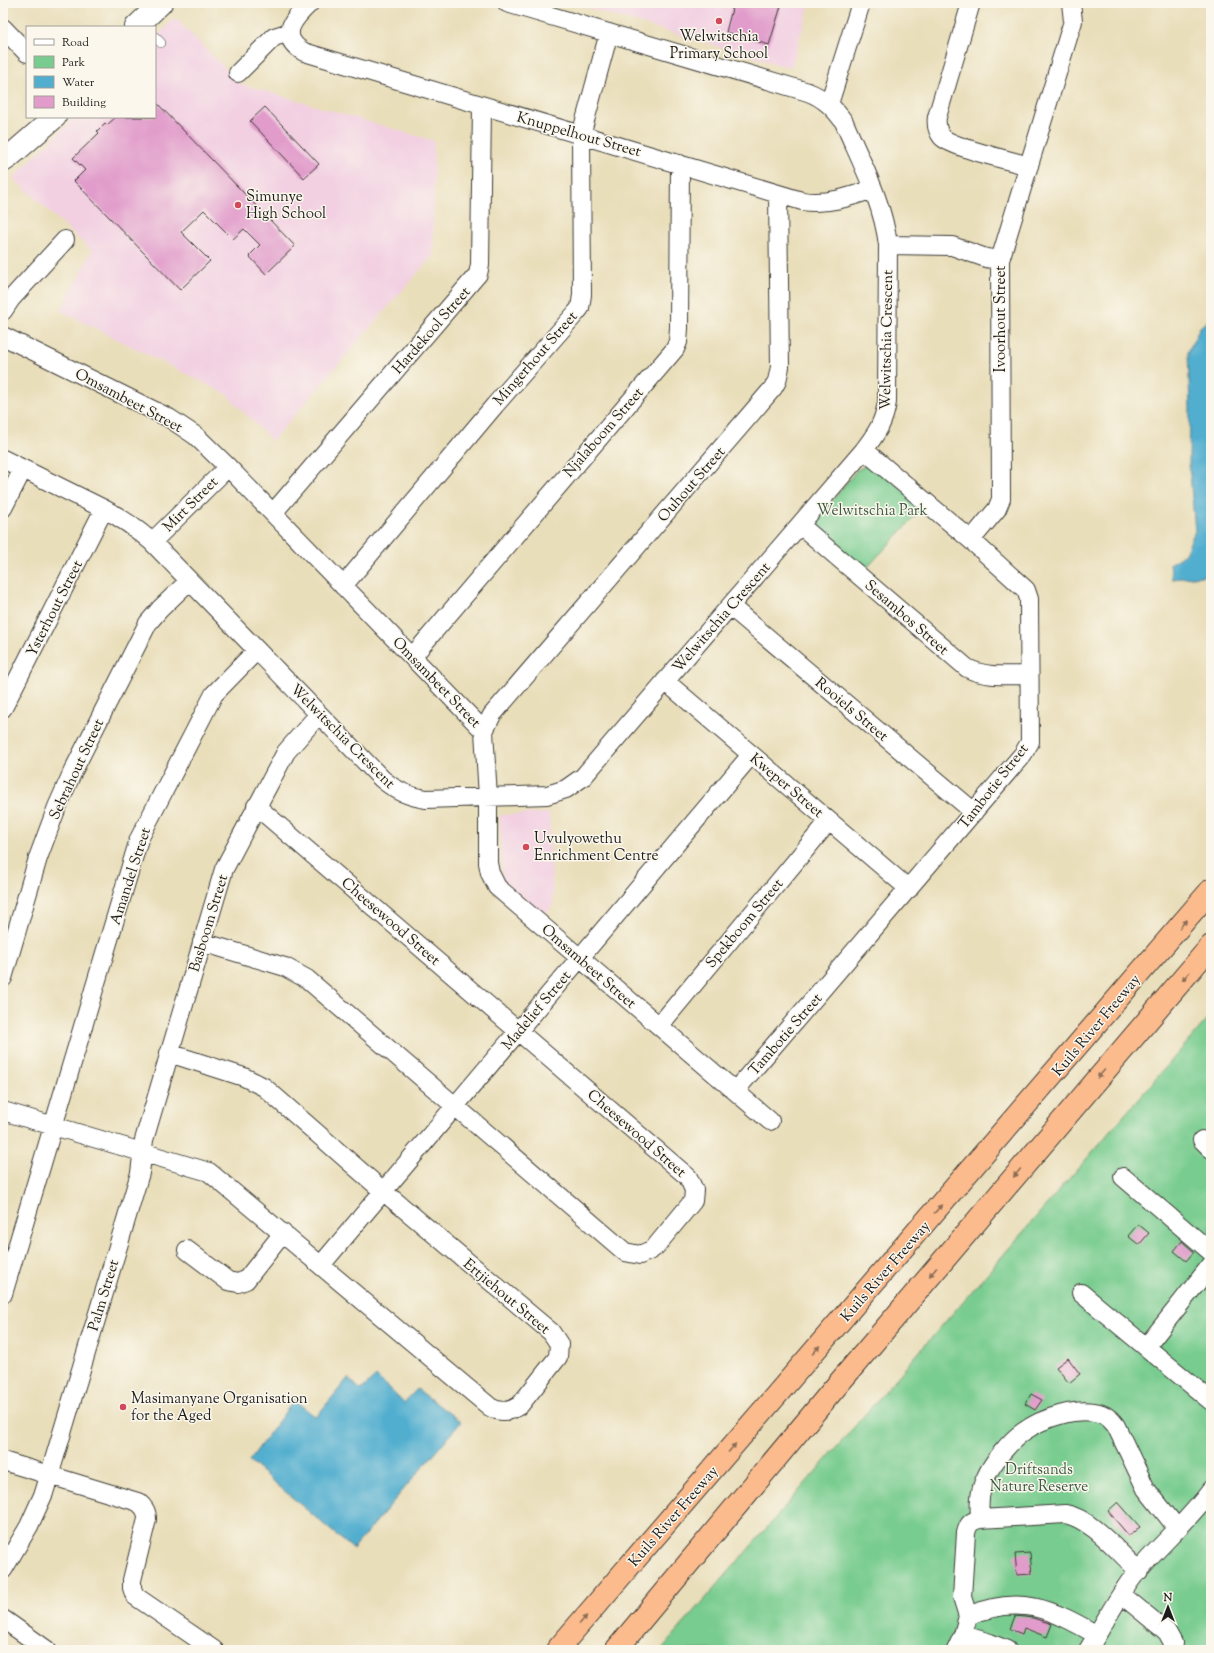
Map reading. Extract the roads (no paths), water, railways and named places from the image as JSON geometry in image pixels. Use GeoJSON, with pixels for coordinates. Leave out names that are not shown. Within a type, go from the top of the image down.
{"type":"FeatureCollection","features":[{"type":"Feature","properties":{"kind":"highway","name":"Kuils River Freeway"},"geometry":{"type":"LineString","coordinates":[[557,1650],[1211,890]]}},
{"type":"Feature","properties":{"kind":"highway"},"geometry":{"type":"LineString","coordinates":[[616,1650],[838,1384],[1211,946]]}},
{"type":"Feature","properties":{"kind":"street"},"geometry":{"type":"LineString","coordinates":[[150,26],[161,3]]}},
{"type":"Feature","properties":{"kind":"street"},"geometry":{"type":"LineString","coordinates":[[238,73],[274,37],[291,36],[294,19],[310,3]]}},
{"type":"Feature","properties":{"kind":"street","name":"Welwitschia Crescent"},"geometry":{"type":"LineString","coordinates":[[3,459],[121,517],[152,542],[382,779],[398,791],[416,798],[426,799],[547,795],[575,783],[583,777],[864,450],[879,430],[885,416],[887,402],[888,245],[884,223],[873,189],[844,122],[823,99],[808,92],[507,3]]}},
{"type":"Feature","properties":{"kind":"street"},"geometry":{"type":"LineString","coordinates":[[829,104],[861,3]]}},
{"type":"Feature","properties":{"kind":"street"},"geometry":{"type":"LineString","coordinates":[[971,3],[937,116],[938,130],[946,141],[953,144],[1029,166]]}},
{"type":"Feature","properties":{"kind":"street","name":"Ivoorhout Street"},"geometry":{"type":"LineString","coordinates":[[971,540],[997,509],[1001,499],[1000,260],[1073,21],[1071,3]]}},
{"type":"Feature","properties":{"kind":"street"},"geometry":{"type":"LineString","coordinates":[[3,28],[26,52]]}},
{"type":"Feature","properties":{"kind":"street","name":"Mingerhout Street"},"geometry":{"type":"LineString","coordinates":[[343,586],[495,405],[580,308],[582,295],[581,135],[608,33]]}},
{"type":"Feature","properties":{"kind":"street","name":"Knuppelhout Street"},"geometry":{"type":"LineString","coordinates":[[291,36],[294,45],[304,52],[802,201],[824,202],[852,196],[873,189]]}},
{"type":"Feature","properties":{"kind":"street","name":"Hardekool Street"},"geometry":{"type":"LineString","coordinates":[[273,513],[478,274],[480,265],[482,106]]}},
{"type":"Feature","properties":{"kind":"street"},"geometry":{"type":"LineString","coordinates":[[3,148],[33,118]]}},
{"type":"Feature","properties":{"kind":"street"},"geometry":{"type":"LineString","coordinates":[[3,161],[10,157],[54,118]]}},
{"type":"Feature","properties":{"kind":"street","name":"Njalaboom Street"},"geometry":{"type":"LineString","coordinates":[[412,657],[675,349],[678,342],[679,328],[680,164]]}},
{"type":"Feature","properties":{"kind":"street","name":"Ouhout Street"},"geometry":{"type":"LineString","coordinates":[[484,731],[492,715],[777,382],[780,367],[778,194]]}},
{"type":"Feature","properties":{"kind":"street"},"geometry":{"type":"LineString","coordinates":[[3,311],[11,299],[65,240]]}},
{"type":"Feature","properties":{"kind":"street"},"geometry":{"type":"LineString","coordinates":[[888,245],[946,246],[1000,260]]}},
{"type":"Feature","properties":{"kind":"street","name":"Omsambeet Street"},"geometry":{"type":"LineString","coordinates":[[3,336],[169,418],[196,436],[273,513],[484,731],[488,797],[488,863],[492,880],[497,887],[770,1121]]}},
{"type":"Feature","properties":{"kind":"street","name":"Tambotie Street"},"geometry":{"type":"LineString","coordinates":[[735,1091],[909,889],[1028,747],[1030,735],[1029,599],[1026,590],[971,540],[864,450]]}},
{"type":"Feature","properties":{"kind":"street","name":"Mirt Street"},"geometry":{"type":"LineString","coordinates":[[152,542],[228,467]]}},
{"type":"Feature","properties":{"kind":"street"},"geometry":{"type":"LineString","coordinates":[[3,508],[23,469]]}},
{"type":"Feature","properties":{"kind":"street","name":"Ysterhout Street"},"geometry":{"type":"LineString","coordinates":[[3,708],[104,509]]}},
{"type":"Feature","properties":{"kind":"street","name":"Sesambos Street"},"geometry":{"type":"LineString","coordinates":[[800,525],[967,668],[974,672],[988,675],[1029,675]]}},
{"type":"Feature","properties":{"kind":"street","name":"Sebrahout Street"},"geometry":{"type":"LineString","coordinates":[[3,978],[38,858],[57,807],[73,771],[148,623],[189,581]]}},
{"type":"Feature","properties":{"kind":"street","name":"Rooiels Street"},"geometry":{"type":"LineString","coordinates":[[730,606],[974,812]]}},
{"type":"Feature","properties":{"kind":"street","name":"Amandel Street"},"geometry":{"type":"LineString","coordinates":[[3,1294],[139,839],[214,694],[257,650]]}},
{"type":"Feature","properties":{"kind":"street","name":"Kweper Street"},"geometry":{"type":"LineString","coordinates":[[665,681],[909,889]]}},
{"type":"Feature","properties":{"kind":"street","name":"Basboom Street"},"geometry":{"type":"LineString","coordinates":[[142,1153],[144,1140],[169,1053],[224,869],[256,806],[286,752],[319,714]]}},
{"type":"Feature","properties":{"kind":"street","name":"Madelief Street"},"geometry":{"type":"LineString","coordinates":[[321,1265],[751,755]]}},
{"type":"Feature","properties":{"kind":"street","name":"Cheesewood Street"},"geometry":{"type":"LineString","coordinates":[[202,942],[285,967],[299,973],[620,1249],[631,1254],[640,1255],[651,1250],[693,1201],[695,1194],[691,1180],[256,806]]}},
{"type":"Feature","properties":{"kind":"street","name":"Spekboom Street"},"geometry":{"type":"LineString","coordinates":[[659,1026],[829,821]]}},
{"type":"Feature","properties":{"kind":"street","name":"Ertjiehout Street"},"geometry":{"type":"LineString","coordinates":[[142,1153],[209,1172],[495,1410],[506,1411],[520,1405],[558,1357],[559,1344],[554,1335],[383,1191],[264,1087],[244,1077],[169,1053]]}},
{"type":"Feature","properties":{"kind":"street"},"geometry":{"type":"LineString","coordinates":[[3,1111],[142,1153]]}},
{"type":"Feature","properties":{"kind":"street","name":"Palm Street"},"geometry":{"type":"LineString","coordinates":[[3,1570],[30,1526],[44,1493],[138,1181],[142,1153]]}},
{"type":"Feature","properties":{"kind":"street"},"geometry":{"type":"LineString","coordinates":[[1123,1177],[1211,1252]]}},
{"type":"Feature","properties":{"kind":"street"},"geometry":{"type":"LineString","coordinates":[[186,1250],[228,1281],[238,1283],[246,1280],[283,1233]]}},
{"type":"Feature","properties":{"kind":"street"},"geometry":{"type":"LineString","coordinates":[[1146,1347],[1211,1265]]}},
{"type":"Feature","properties":{"kind":"street"},"geometry":{"type":"LineString","coordinates":[[1081,1293],[1211,1401]]}},
{"type":"Feature","properties":{"kind":"street"},"geometry":{"type":"LineString","coordinates":[[980,1519],[979,1501],[986,1476],[993,1465],[1022,1433],[1048,1418],[1062,1414],[1091,1412],[1103,1414],[1110,1418],[1116,1426],[1146,1489],[1177,1528]]}},
{"type":"Feature","properties":{"kind":"street"},"geometry":{"type":"LineString","coordinates":[[3,1461],[138,1502],[142,1505],[147,1514],[147,1519],[132,1580],[133,1592],[135,1596],[214,1650]]}},
{"type":"Feature","properties":{"kind":"street"},"geometry":{"type":"LineString","coordinates":[[1088,1650],[1138,1571],[1177,1528],[1208,1500]]}},
{"type":"Feature","properties":{"kind":"street"},"geometry":{"type":"LineString","coordinates":[[1007,1650],[990,1643],[960,1643],[968,1616],[962,1597],[966,1533],[969,1523],[973,1520],[1065,1514],[1072,1515],[1082,1520],[1099,1534],[1138,1571]]}},
{"type":"Feature","properties":{"kind":"street"},"geometry":{"type":"LineString","coordinates":[[1122,1595],[1167,1632],[1172,1644],[1172,1650]]}},
{"type":"Feature","properties":{"kind":"street"},"geometry":{"type":"LineString","coordinates":[[968,1616],[992,1607],[1014,1606],[1040,1608],[1070,1619],[1097,1635]]}},
{"type":"Feature","properties":{"kind":"street"},"geometry":{"type":"LineString","coordinates":[[3,1619],[47,1650]]}},
{"type":"Feature","properties":{"kind":"water"},"geometry":{"type":"Polygon","coordinates":[[[1211,318],[1211,575],[1172,579],[1170,564],[1185,554],[1195,531],[1189,463],[1190,407],[1188,352],[1200,327],[1211,318]]]}},
{"type":"Feature","properties":{"kind":"water"},"geometry":{"type":"Polygon","coordinates":[[[376,1376],[404,1403],[417,1389],[461,1422],[353,1549],[249,1461],[294,1400],[316,1417],[348,1378],[361,1390],[376,1376]]]}},
{"type":"Feature","properties":{"kind":"place","name":"Welwitschia Primary School"},"geometry":{"type":"Point","coordinates":[719,21]}},
{"type":"Feature","properties":{"kind":"place","name":"Simunye High School"},"geometry":{"type":"Point","coordinates":[238,205]}},
{"type":"Feature","properties":{"kind":"place","name":"Uvulyowethu Enrichment Centre"},"geometry":{"type":"Point","coordinates":[526,847]}},
{"type":"Feature","properties":{"kind":"place","name":"Masimanyane Organisation for the Aged"},"geometry":{"type":"Point","coordinates":[123,1407]}},
{"type":"Feature","properties":{"kind":"park label","name":"Welwitschia Park"},"geometry":{"type":"Point","coordinates":[872,510]}},
{"type":"Feature","properties":{"kind":"park label","name":"Driftsands Nature Reserve"},"geometry":{"type":"Point","coordinates":[1039,1478]}}]}
